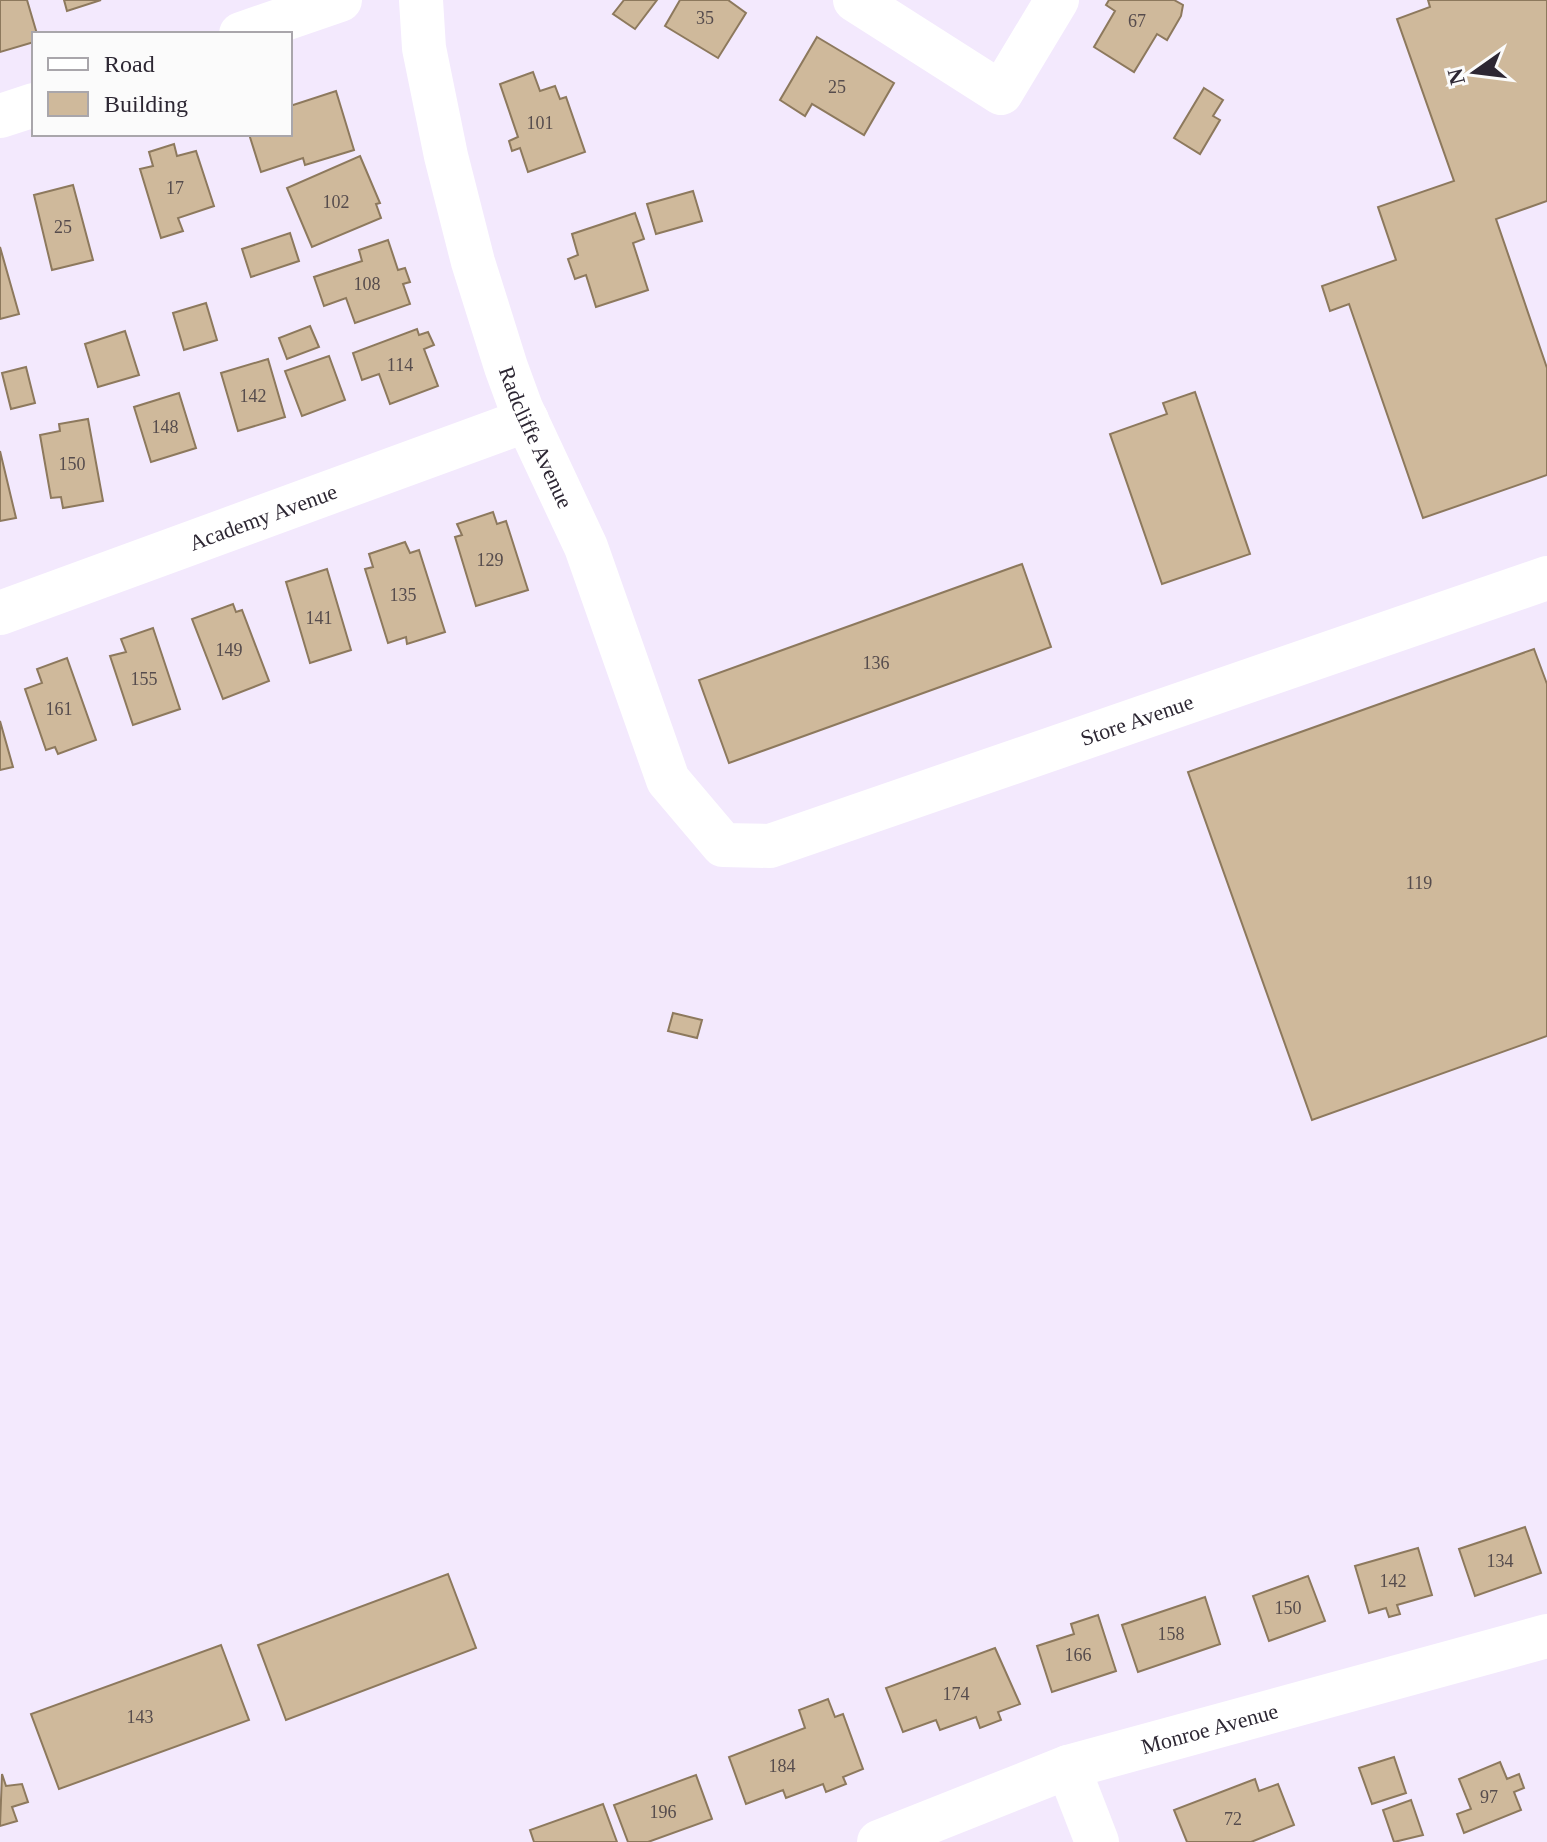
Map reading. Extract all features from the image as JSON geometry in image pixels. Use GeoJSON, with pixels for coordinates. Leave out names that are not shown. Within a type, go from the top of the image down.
{"type":"FeatureCollection","features":[{"type":"Feature","properties":{"kind":"street"},"geometry":{"type":"LineString","coordinates":[[247,32],[340,0]]}},
{"type":"Feature","properties":{"kind":"street","name":"Radcliffe Avenue"},"geometry":{"type":"LineString","coordinates":[[421,0],[424,48],[459,211],[493,327],[527,420],[586,547],[668,780],[723,845]]}},
{"type":"Feature","properties":{"kind":"street"},"geometry":{"type":"LineString","coordinates":[[855,0],[1001,93],[1057,0]]}},
{"type":"Feature","properties":{"kind":"street"},"geometry":{"type":"LineString","coordinates":[[0,116],[32,106]]}},
{"type":"Feature","properties":{"kind":"street","name":"Academy Avenue"},"geometry":{"type":"LineString","coordinates":[[0,613],[527,420]]}},
{"type":"Feature","properties":{"kind":"street","name":"Store Avenue"},"geometry":{"type":"LineString","coordinates":[[723,845],[770,846],[1547,578]]}},
{"type":"Feature","properties":{"kind":"street","name":"Monroe Avenue"},"geometry":{"type":"LineString","coordinates":[[879,1842],[1068,1767],[1547,1636]]}},
{"type":"Feature","properties":{"kind":"street"},"geometry":{"type":"LineString","coordinates":[[1068,1767],[1097,1842]]}},
{"type":"Feature","properties":{"kind":"building"},"geometry":{"type":"Polygon","coordinates":[[[0,0],[27,0],[36,32],[32,32],[32,43],[0,52],[0,0]]]}},
{"type":"Feature","properties":{"kind":"building"},"geometry":{"type":"Polygon","coordinates":[[[64,0],[101,0],[67,11],[64,0]]]}},
{"type":"Feature","properties":{"kind":"building"},"geometry":{"type":"Polygon","coordinates":[[[624,0],[657,0],[635,29],[613,14],[624,0]]]}},
{"type":"Feature","properties":{"kind":"building"},"geometry":{"type":"Polygon","coordinates":[[[680,0],[728,0],[746,13],[718,58],[665,26],[680,0]]]}},
{"type":"Feature","properties":{"kind":"building"},"geometry":{"type":"Polygon","coordinates":[[[1109,0],[1174,0],[1183,5],[1181,16],[1167,40],[1157,34],[1134,72],[1094,47],[1115,11],[1106,5],[1109,0]]]}},
{"type":"Feature","properties":{"kind":"building"},"geometry":{"type":"Polygon","coordinates":[[[1428,0],[1547,0],[1547,201],[1496,219],[1547,368],[1547,475],[1423,518],[1349,304],[1330,311],[1322,286],[1396,260],[1378,207],[1454,181],[1397,19],[1430,7],[1428,0]]]}},
{"type":"Feature","properties":{"kind":"building"},"geometry":{"type":"Polygon","coordinates":[[[817,37],[894,83],[864,135],[812,104],[805,116],[780,100],[817,37]]]}},
{"type":"Feature","properties":{"kind":"building"},"geometry":{"type":"Polygon","coordinates":[[[533,72],[540,91],[555,86],[560,99],[566,97],[585,152],[528,172],[520,148],[512,151],[509,141],[518,137],[500,84],[533,72]]]}},
{"type":"Feature","properties":{"kind":"building"},"geometry":{"type":"Polygon","coordinates":[[[1204,88],[1223,100],[1213,116],[1220,120],[1200,154],[1174,138],[1204,88]]]}},
{"type":"Feature","properties":{"kind":"building"},"geometry":{"type":"Polygon","coordinates":[[[336,91],[354,150],[305,165],[303,158],[261,172],[250,136],[292,136],[292,105],[336,91]]]}},
{"type":"Feature","properties":{"kind":"building"},"geometry":{"type":"Polygon","coordinates":[[[174,144],[177,156],[196,151],[214,206],[178,218],[183,231],[161,238],[140,169],[153,166],[149,152],[174,144]]]}},
{"type":"Feature","properties":{"kind":"building"},"geometry":{"type":"Polygon","coordinates":[[[360,156],[380,203],[376,204],[381,218],[312,247],[287,188],[360,156]]]}},
{"type":"Feature","properties":{"kind":"building"},"geometry":{"type":"Polygon","coordinates":[[[73,185],[93,260],[52,270],[34,195],[73,185]]]}},
{"type":"Feature","properties":{"kind":"building"},"geometry":{"type":"Polygon","coordinates":[[[693,191],[702,221],[656,234],[647,204],[693,191]]]}},
{"type":"Feature","properties":{"kind":"building"},"geometry":{"type":"Polygon","coordinates":[[[635,213],[644,239],[633,243],[648,290],[596,307],[586,275],[575,279],[568,259],[578,255],[572,234],[635,213]]]}},
{"type":"Feature","properties":{"kind":"building"},"geometry":{"type":"Polygon","coordinates":[[[290,233],[299,261],[251,277],[242,249],[290,233]]]}},
{"type":"Feature","properties":{"kind":"building"},"geometry":{"type":"Polygon","coordinates":[[[388,240],[398,270],[405,268],[410,282],[403,284],[410,304],[355,323],[346,298],[324,306],[314,277],[362,261],[359,250],[388,240]]]}},
{"type":"Feature","properties":{"kind":"building"},"geometry":{"type":"Polygon","coordinates":[[[0,247],[19,314],[0,319],[0,247]]]}},
{"type":"Feature","properties":{"kind":"building"},"geometry":{"type":"Polygon","coordinates":[[[206,303],[217,340],[184,350],[173,313],[206,303]]]}},
{"type":"Feature","properties":{"kind":"building"},"geometry":{"type":"Polygon","coordinates":[[[310,326],[319,347],[287,359],[279,338],[310,326]]]}},
{"type":"Feature","properties":{"kind":"building"},"geometry":{"type":"Polygon","coordinates":[[[417,329],[419,335],[428,332],[434,345],[424,349],[438,386],[390,404],[379,374],[362,380],[353,353],[417,329]]]}},
{"type":"Feature","properties":{"kind":"building"},"geometry":{"type":"Polygon","coordinates":[[[125,331],[139,375],[98,387],[85,344],[125,331]]]}},
{"type":"Feature","properties":{"kind":"building"},"geometry":{"type":"Polygon","coordinates":[[[329,356],[345,400],[302,416],[285,371],[329,356]]]}},
{"type":"Feature","properties":{"kind":"building"},"geometry":{"type":"Polygon","coordinates":[[[268,359],[285,417],[238,431],[221,373],[268,359]]]}},
{"type":"Feature","properties":{"kind":"building"},"geometry":{"type":"Polygon","coordinates":[[[26,367],[35,403],[11,409],[2,373],[26,367]]]}},
{"type":"Feature","properties":{"kind":"building"},"geometry":{"type":"Polygon","coordinates":[[[1195,392],[1250,554],[1162,584],[1110,434],[1167,414],[1163,403],[1195,392]]]}},
{"type":"Feature","properties":{"kind":"building"},"geometry":{"type":"Polygon","coordinates":[[[179,393],[196,448],[151,462],[134,407],[179,393]]]}},
{"type":"Feature","properties":{"kind":"building"},"geometry":{"type":"Polygon","coordinates":[[[88,419],[103,501],[63,508],[61,497],[51,498],[40,435],[60,431],[59,424],[88,419]]]}},
{"type":"Feature","properties":{"kind":"building"},"geometry":{"type":"Polygon","coordinates":[[[0,451],[16,518],[0,521],[0,451]]]}},
{"type":"Feature","properties":{"kind":"building"},"geometry":{"type":"Polygon","coordinates":[[[493,512],[497,524],[506,521],[528,590],[476,606],[455,537],[462,535],[457,524],[493,512]]]}},
{"type":"Feature","properties":{"kind":"building"},"geometry":{"type":"Polygon","coordinates":[[[405,542],[410,553],[419,550],[445,632],[407,644],[406,637],[388,643],[365,569],[373,567],[369,554],[405,542]]]}},
{"type":"Feature","properties":{"kind":"building"},"geometry":{"type":"Polygon","coordinates":[[[1022,564],[1051,647],[729,763],[699,680],[1022,564]]]}},
{"type":"Feature","properties":{"kind":"building"},"geometry":{"type":"Polygon","coordinates":[[[327,569],[351,650],[310,663],[286,582],[327,569]]]}},
{"type":"Feature","properties":{"kind":"building"},"geometry":{"type":"Polygon","coordinates":[[[233,604],[236,612],[242,610],[269,681],[223,699],[192,619],[233,604]]]}},
{"type":"Feature","properties":{"kind":"building"},"geometry":{"type":"Polygon","coordinates":[[[153,628],[180,709],[133,725],[110,656],[126,652],[121,639],[153,628]]]}},
{"type":"Feature","properties":{"kind":"building"},"geometry":{"type":"Polygon","coordinates":[[[1534,649],[1547,684],[1547,1036],[1312,1120],[1188,772],[1534,649]]]}},
{"type":"Feature","properties":{"kind":"building"},"geometry":{"type":"Polygon","coordinates":[[[67,658],[96,740],[58,754],[55,747],[46,750],[25,689],[42,683],[37,669],[67,658]]]}},
{"type":"Feature","properties":{"kind":"building"},"geometry":{"type":"Polygon","coordinates":[[[0,721],[13,767],[0,770],[0,721]]]}},
{"type":"Feature","properties":{"kind":"building"},"geometry":{"type":"Polygon","coordinates":[[[673,1013],[702,1020],[697,1038],[668,1031],[673,1013]]]}},
{"type":"Feature","properties":{"kind":"building"},"geometry":{"type":"Polygon","coordinates":[[[1525,1527],[1541,1573],[1475,1596],[1459,1549],[1525,1527]]]}},
{"type":"Feature","properties":{"kind":"building"},"geometry":{"type":"Polygon","coordinates":[[[1418,1548],[1432,1595],[1397,1605],[1400,1614],[1389,1617],[1386,1608],[1369,1613],[1355,1566],[1418,1548]]]}},
{"type":"Feature","properties":{"kind":"building"},"geometry":{"type":"Polygon","coordinates":[[[448,1574],[476,1648],[286,1720],[258,1645],[448,1574]]]}},
{"type":"Feature","properties":{"kind":"building"},"geometry":{"type":"Polygon","coordinates":[[[1308,1576],[1325,1621],[1269,1641],[1253,1596],[1308,1576]]]}},
{"type":"Feature","properties":{"kind":"building"},"geometry":{"type":"Polygon","coordinates":[[[1205,1597],[1220,1644],[1138,1672],[1122,1625],[1205,1597]]]}},
{"type":"Feature","properties":{"kind":"building"},"geometry":{"type":"Polygon","coordinates":[[[1098,1615],[1116,1671],[1052,1692],[1037,1646],[1074,1634],[1071,1624],[1098,1615]]]}},
{"type":"Feature","properties":{"kind":"building"},"geometry":{"type":"Polygon","coordinates":[[[221,1645],[249,1720],[59,1789],[31,1714],[221,1645]]]}},
{"type":"Feature","properties":{"kind":"building"},"geometry":{"type":"Polygon","coordinates":[[[995,1648],[1020,1704],[998,1712],[1001,1720],[980,1728],[976,1717],[940,1730],[936,1720],[903,1732],[886,1688],[995,1648]]]}},
{"type":"Feature","properties":{"kind":"building"},"geometry":{"type":"Polygon","coordinates":[[[828,1699],[835,1717],[843,1714],[863,1769],[843,1777],[846,1784],[826,1792],[823,1784],[786,1798],[783,1790],[746,1804],[729,1757],[805,1728],[799,1710],[828,1699]]]}},
{"type":"Feature","properties":{"kind":"building"},"geometry":{"type":"Polygon","coordinates":[[[1394,1757],[1406,1793],[1372,1804],[1359,1768],[1394,1757]]]}},
{"type":"Feature","properties":{"kind":"building"},"geometry":{"type":"Polygon","coordinates":[[[1500,1762],[1507,1779],[1519,1774],[1524,1788],[1514,1792],[1521,1810],[1464,1833],[1457,1814],[1471,1809],[1459,1779],[1500,1762]]]}},
{"type":"Feature","properties":{"kind":"building"},"geometry":{"type":"Polygon","coordinates":[[[2,1774],[6,1786],[22,1784],[28,1802],[12,1807],[17,1821],[0,1826],[2,1774]]]}},
{"type":"Feature","properties":{"kind":"building"},"geometry":{"type":"Polygon","coordinates":[[[696,1775],[712,1819],[648,1842],[628,1842],[614,1805],[696,1775]]]}},
{"type":"Feature","properties":{"kind":"building"},"geometry":{"type":"Polygon","coordinates":[[[1255,1779],[1259,1791],[1278,1784],[1294,1825],[1251,1842],[1187,1842],[1174,1810],[1255,1779]]]}},
{"type":"Feature","properties":{"kind":"building"},"geometry":{"type":"Polygon","coordinates":[[[1411,1800],[1423,1835],[1394,1842],[1383,1810],[1411,1800]]]}},
{"type":"Feature","properties":{"kind":"building"},"geometry":{"type":"Polygon","coordinates":[[[603,1804],[617,1842],[534,1842],[530,1830],[603,1804]]]}}]}
